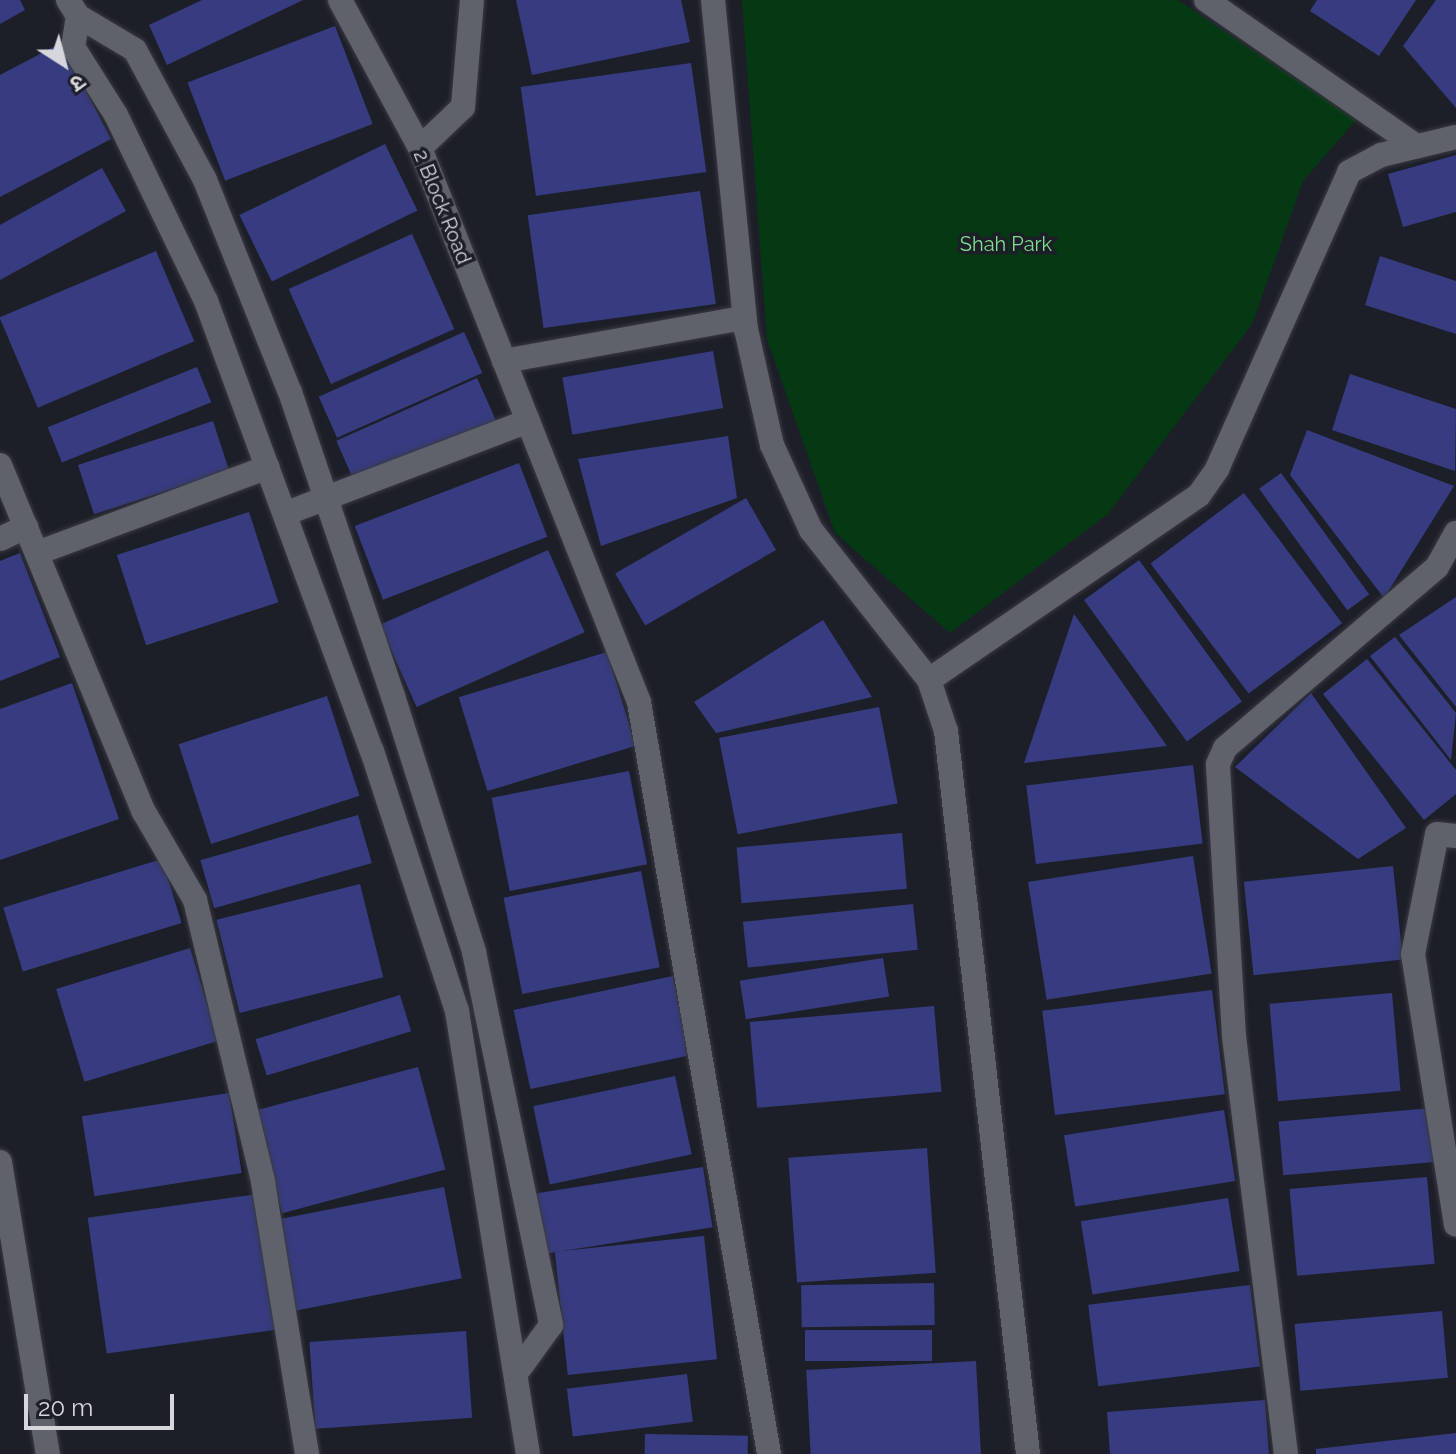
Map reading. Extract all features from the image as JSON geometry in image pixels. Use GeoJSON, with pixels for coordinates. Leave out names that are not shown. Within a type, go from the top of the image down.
{"type":"FeatureCollection","features":[{"type":"Feature","properties":{"kind":"street","name":"2 Block Road"},"geometry":{"type":"LineString","coordinates":[[340,0],[420,148],[639,702],[769,1454]]}},
{"type":"Feature","properties":{"kind":"street"},"geometry":{"type":"LineString","coordinates":[[420,148],[463,107],[472,0]]}},
{"type":"Feature","properties":{"kind":"street"},"geometry":{"type":"LineString","coordinates":[[713,0],[744,318],[772,445],[811,530],[929,680],[946,731],[1028,1454]]}},
{"type":"Feature","properties":{"kind":"street"},"geometry":{"type":"LineString","coordinates":[[1206,0],[1416,146]]}},
{"type":"Feature","properties":{"kind":"street"},"geometry":{"type":"LineString","coordinates":[[73,8],[73,47],[116,115],[206,301],[287,513],[457,1011],[520,1368],[527,1454]]}},
{"type":"Feature","properties":{"kind":"street"},"geometry":{"type":"LineString","coordinates":[[73,8],[135,50],[205,180],[330,503],[474,952],[551,1325],[520,1368]]}},
{"type":"Feature","properties":{"kind":"street"},"geometry":{"type":"LineString","coordinates":[[929,680],[1199,495],[1217,469],[1349,172],[1416,146],[1456,137]]}},
{"type":"Feature","properties":{"kind":"street"},"geometry":{"type":"LineString","coordinates":[[504,361],[744,318]]}},
{"type":"Feature","properties":{"kind":"street"},"geometry":{"type":"LineString","coordinates":[[287,513],[330,503],[528,421]]}},
{"type":"Feature","properties":{"kind":"street"},"geometry":{"type":"LineString","coordinates":[[0,465],[144,812],[195,900],[263,1182],[307,1454]]}},
{"type":"Feature","properties":{"kind":"street"},"geometry":{"type":"LineString","coordinates":[[37,553],[268,467]]}},
{"type":"Feature","properties":{"kind":"street"},"geometry":{"type":"LineString","coordinates":[[0,539],[26,527]]}},
{"type":"Feature","properties":{"kind":"street"},"geometry":{"type":"LineString","coordinates":[[1286,1454],[1234,1036],[1218,764],[1225,748],[1454,543]]}},
{"type":"Feature","properties":{"kind":"street"},"geometry":{"type":"LineString","coordinates":[[1455,1210],[1413,954],[1437,834],[1456,836]]}},
{"type":"Feature","properties":{"kind":"street"},"geometry":{"type":"LineString","coordinates":[[0,1162],[48,1454]]}},
{"type":"Feature","properties":{"kind":"green space","name":"Shah Park"},"geometry":{"type":"Polygon","coordinates":[[[742,0],[1178,0],[1356,120],[1303,181],[1252,324],[1108,514],[950,633],[835,533],[767,339],[742,0]]]}},
{"type":"Feature","properties":{"kind":"building"},"geometry":{"type":"Polygon","coordinates":[[[0,0],[20,0],[25,10],[0,24],[0,0]]]}},
{"type":"Feature","properties":{"kind":"building"},"geometry":{"type":"Polygon","coordinates":[[[202,0],[303,0],[167,65],[149,25],[202,0]]]}},
{"type":"Feature","properties":{"kind":"building"},"geometry":{"type":"Polygon","coordinates":[[[516,0],[681,0],[690,42],[532,75],[516,0]]]}},
{"type":"Feature","properties":{"kind":"building"},"geometry":{"type":"Polygon","coordinates":[[[1317,0],[1416,0],[1379,56],[1310,11],[1317,0]]]}},
{"type":"Feature","properties":{"kind":"building"},"geometry":{"type":"Polygon","coordinates":[[[1436,0],[1456,0],[1456,108],[1403,46],[1436,0]]]}},
{"type":"Feature","properties":{"kind":"building"},"geometry":{"type":"Polygon","coordinates":[[[335,26],[373,124],[225,181],[187,83],[335,26]]]}},
{"type":"Feature","properties":{"kind":"building"},"geometry":{"type":"Polygon","coordinates":[[[61,43],[111,139],[0,197],[0,75],[61,43]]]}},
{"type":"Feature","properties":{"kind":"building"},"geometry":{"type":"Polygon","coordinates":[[[691,63],[706,172],[536,196],[521,87],[691,63]]]}},
{"type":"Feature","properties":{"kind":"building"},"geometry":{"type":"Polygon","coordinates":[[[385,144],[417,211],[272,282],[239,215],[385,144]]]}},
{"type":"Feature","properties":{"kind":"building"},"geometry":{"type":"Polygon","coordinates":[[[1456,155],[1456,212],[1403,227],[1388,174],[1456,155]]]}},
{"type":"Feature","properties":{"kind":"building"},"geometry":{"type":"Polygon","coordinates":[[[102,168],[126,211],[0,280],[0,225],[102,168]]]}},
{"type":"Feature","properties":{"kind":"building"},"geometry":{"type":"Polygon","coordinates":[[[700,191],[716,304],[544,328],[528,215],[700,191]]]}},
{"type":"Feature","properties":{"kind":"building"},"geometry":{"type":"Polygon","coordinates":[[[412,234],[454,329],[331,384],[289,289],[412,234]]]}},
{"type":"Feature","properties":{"kind":"building"},"geometry":{"type":"Polygon","coordinates":[[[156,251],[194,341],[38,408],[0,317],[156,251]]]}},
{"type":"Feature","properties":{"kind":"building"},"geometry":{"type":"Polygon","coordinates":[[[1380,256],[1456,281],[1456,334],[1365,305],[1380,256]]]}},
{"type":"Feature","properties":{"kind":"building"},"geometry":{"type":"Polygon","coordinates":[[[464,332],[482,373],[337,438],[319,397],[464,332]]]}},
{"type":"Feature","properties":{"kind":"building"},"geometry":{"type":"Polygon","coordinates":[[[713,351],[723,408],[572,435],[562,378],[713,351]]]}},
{"type":"Feature","properties":{"kind":"building"},"geometry":{"type":"Polygon","coordinates":[[[197,367],[211,402],[62,463],[48,427],[197,367]]]}},
{"type":"Feature","properties":{"kind":"building"},"geometry":{"type":"Polygon","coordinates":[[[1350,374],[1456,409],[1455,471],[1332,430],[1350,374]]]}},
{"type":"Feature","properties":{"kind":"building"},"geometry":{"type":"Polygon","coordinates":[[[477,378],[497,423],[356,485],[336,441],[477,378]]]}},
{"type":"Feature","properties":{"kind":"building"},"geometry":{"type":"Polygon","coordinates":[[[213,421],[229,470],[94,514],[78,465],[213,421]]]}},
{"type":"Feature","properties":{"kind":"building"},"geometry":{"type":"Polygon","coordinates":[[[1307,430],[1454,486],[1384,598],[1290,475],[1307,430]]]}},
{"type":"Feature","properties":{"kind":"building"},"geometry":{"type":"Polygon","coordinates":[[[728,436],[737,498],[601,546],[578,459],[728,436]]]}},
{"type":"Feature","properties":{"kind":"building"},"geometry":{"type":"Polygon","coordinates":[[[519,463],[547,537],[383,600],[355,526],[519,463]]]}},
{"type":"Feature","properties":{"kind":"building"},"geometry":{"type":"Polygon","coordinates":[[[1281,473],[1369,594],[1347,610],[1259,489],[1281,473]]]}},
{"type":"Feature","properties":{"kind":"building"},"geometry":{"type":"Polygon","coordinates":[[[1244,493],[1342,623],[1249,694],[1151,563],[1244,493]]]}},
{"type":"Feature","properties":{"kind":"building"},"geometry":{"type":"Polygon","coordinates":[[[746,498],[776,550],[645,625],[615,574],[746,498]]]}},
{"type":"Feature","properties":{"kind":"building"},"geometry":{"type":"Polygon","coordinates":[[[249,512],[278,602],[146,645],[117,555],[249,512]]]}},
{"type":"Feature","properties":{"kind":"building"},"geometry":{"type":"Polygon","coordinates":[[[548,550],[585,632],[417,707],[380,625],[548,550]]]}},
{"type":"Feature","properties":{"kind":"building"},"geometry":{"type":"Polygon","coordinates":[[[20,553],[60,657],[0,681],[0,561],[20,553]]]}},
{"type":"Feature","properties":{"kind":"building"},"geometry":{"type":"Polygon","coordinates":[[[1139,560],[1242,702],[1187,742],[1084,600],[1139,560]]]}},
{"type":"Feature","properties":{"kind":"building"},"geometry":{"type":"Polygon","coordinates":[[[1456,597],[1456,707],[1399,635],[1456,597]]]}},
{"type":"Feature","properties":{"kind":"building"},"geometry":{"type":"Polygon","coordinates":[[[1074,614],[1167,746],[1024,763],[1074,614]]]}},
{"type":"Feature","properties":{"kind":"building"},"geometry":{"type":"Polygon","coordinates":[[[823,620],[872,697],[716,733],[694,702],[823,620]]]}},
{"type":"Feature","properties":{"kind":"building"},"geometry":{"type":"Polygon","coordinates":[[[1395,637],[1456,713],[1451,760],[1370,656],[1395,637]]]}},
{"type":"Feature","properties":{"kind":"building"},"geometry":{"type":"Polygon","coordinates":[[[607,652],[636,746],[487,791],[459,697],[607,652]]]}},
{"type":"Feature","properties":{"kind":"building"},"geometry":{"type":"Polygon","coordinates":[[[1367,659],[1456,770],[1456,794],[1424,820],[1323,694],[1367,659]]]}},
{"type":"Feature","properties":{"kind":"building"},"geometry":{"type":"Polygon","coordinates":[[[72,683],[119,819],[0,860],[0,709],[72,683]]]}},
{"type":"Feature","properties":{"kind":"building"},"geometry":{"type":"Polygon","coordinates":[[[1311,693],[1406,828],[1358,859],[1235,767],[1311,693]]]}},
{"type":"Feature","properties":{"kind":"building"},"geometry":{"type":"Polygon","coordinates":[[[327,696],[359,796],[211,844],[179,744],[327,696]]]}},
{"type":"Feature","properties":{"kind":"building"},"geometry":{"type":"Polygon","coordinates":[[[879,707],[898,803],[738,834],[719,738],[879,707]]]}},
{"type":"Feature","properties":{"kind":"building"},"geometry":{"type":"Polygon","coordinates":[[[1193,765],[1203,843],[1036,864],[1026,785],[1193,765]]]}},
{"type":"Feature","properties":{"kind":"building"},"geometry":{"type":"Polygon","coordinates":[[[629,771],[647,864],[510,891],[492,798],[629,771]]]}},
{"type":"Feature","properties":{"kind":"building"},"geometry":{"type":"Polygon","coordinates":[[[358,815],[372,863],[214,908],[200,860],[358,815]]]}},
{"type":"Feature","properties":{"kind":"building"},"geometry":{"type":"Polygon","coordinates":[[[902,833],[907,889],[742,903],[737,847],[902,833]]]}},
{"type":"Feature","properties":{"kind":"building"},"geometry":{"type":"Polygon","coordinates":[[[1193,856],[1212,974],[1047,1000],[1028,882],[1193,856]]]}},
{"type":"Feature","properties":{"kind":"building"},"geometry":{"type":"Polygon","coordinates":[[[162,859],[182,923],[23,972],[3,908],[162,859]]]}},
{"type":"Feature","properties":{"kind":"building"},"geometry":{"type":"Polygon","coordinates":[[[1393,866],[1403,959],[1254,975],[1244,882],[1393,866]]]}},
{"type":"Feature","properties":{"kind":"building"},"geometry":{"type":"Polygon","coordinates":[[[641,871],[660,967],[522,994],[504,898],[641,871]]]}},
{"type":"Feature","properties":{"kind":"building"},"geometry":{"type":"Polygon","coordinates":[[[360,884],[383,977],[240,1013],[216,920],[360,884]]]}},
{"type":"Feature","properties":{"kind":"building"},"geometry":{"type":"Polygon","coordinates":[[[913,904],[918,950],[748,968],[743,922],[913,904]]]}},
{"type":"Feature","properties":{"kind":"building"},"geometry":{"type":"Polygon","coordinates":[[[190,948],[218,1041],[84,1082],[56,989],[190,948]]]}},
{"type":"Feature","properties":{"kind":"building"},"geometry":{"type":"Polygon","coordinates":[[[883,958],[889,997],[746,1019],[740,981],[883,958]]]}},
{"type":"Feature","properties":{"kind":"building"},"geometry":{"type":"Polygon","coordinates":[[[673,976],[690,1055],[530,1089],[514,1010],[673,976]]]}},
{"type":"Feature","properties":{"kind":"building"},"geometry":{"type":"Polygon","coordinates":[[[1212,990],[1225,1094],[1055,1115],[1042,1011],[1212,990]]]}},
{"type":"Feature","properties":{"kind":"building"},"geometry":{"type":"Polygon","coordinates":[[[1392,993],[1401,1091],[1278,1101],[1269,1004],[1392,993]]]}},
{"type":"Feature","properties":{"kind":"building"},"geometry":{"type":"Polygon","coordinates":[[[400,995],[411,1031],[267,1075],[256,1039],[400,995]]]}},
{"type":"Feature","properties":{"kind":"building"},"geometry":{"type":"Polygon","coordinates":[[[934,1006],[941,1092],[757,1108],[750,1022],[934,1006]]]}},
{"type":"Feature","properties":{"kind":"building"},"geometry":{"type":"Polygon","coordinates":[[[418,1067],[445,1169],[282,1213],[255,1111],[418,1067]]]}},
{"type":"Feature","properties":{"kind":"building"},"geometry":{"type":"Polygon","coordinates":[[[675,1076],[692,1154],[550,1184],[533,1106],[675,1076]]]}},
{"type":"Feature","properties":{"kind":"building"},"geometry":{"type":"Polygon","coordinates":[[[229,1093],[242,1173],[95,1196],[82,1116],[229,1093]]]}},
{"type":"Feature","properties":{"kind":"building"},"geometry":{"type":"Polygon","coordinates":[[[1432,1108],[1437,1162],[1283,1175],[1279,1121],[1432,1108]]]}},
{"type":"Feature","properties":{"kind":"building"},"geometry":{"type":"Polygon","coordinates":[[[1224,1110],[1235,1181],[1075,1206],[1064,1135],[1224,1110]]]}},
{"type":"Feature","properties":{"kind":"building"},"geometry":{"type":"Polygon","coordinates":[[[927,1148],[936,1273],[797,1282],[788,1158],[927,1148]]]}},
{"type":"Feature","properties":{"kind":"building"},"geometry":{"type":"Polygon","coordinates":[[[703,1167],[713,1227],[542,1254],[532,1194],[703,1167]]]}},
{"type":"Feature","properties":{"kind":"building"},"geometry":{"type":"Polygon","coordinates":[[[1427,1177],[1435,1264],[1297,1276],[1290,1189],[1427,1177]]]}},
{"type":"Feature","properties":{"kind":"building"},"geometry":{"type":"Polygon","coordinates":[[[444,1187],[462,1278],[294,1311],[276,1220],[444,1187]]]}},
{"type":"Feature","properties":{"kind":"building"},"geometry":{"type":"Polygon","coordinates":[[[257,1194],[276,1330],[107,1353],[88,1218],[257,1194]]]}},
{"type":"Feature","properties":{"kind":"building"},"geometry":{"type":"Polygon","coordinates":[[[1228,1198],[1240,1271],[1092,1294],[1081,1221],[1228,1198]]]}},
{"type":"Feature","properties":{"kind":"building"},"geometry":{"type":"Polygon","coordinates":[[[704,1236],[717,1359],[568,1375],[555,1252],[704,1236]]]}},
{"type":"Feature","properties":{"kind":"building"},"geometry":{"type":"Polygon","coordinates":[[[934,1283],[935,1325],[802,1327],[801,1285],[934,1283]]]}},
{"type":"Feature","properties":{"kind":"building"},"geometry":{"type":"Polygon","coordinates":[[[1250,1285],[1260,1366],[1098,1386],[1088,1305],[1250,1285]]]}},
{"type":"Feature","properties":{"kind":"building"},"geometry":{"type":"Polygon","coordinates":[[[1442,1311],[1448,1378],[1300,1391],[1295,1324],[1442,1311]]]}},
{"type":"Feature","properties":{"kind":"building"},"geometry":{"type":"Polygon","coordinates":[[[805,1330],[932,1330],[932,1361],[805,1361],[805,1330]]]}},
{"type":"Feature","properties":{"kind":"building"},"geometry":{"type":"Polygon","coordinates":[[[466,1331],[472,1418],[315,1429],[309,1342],[466,1331]]]}},
{"type":"Feature","properties":{"kind":"building"},"geometry":{"type":"Polygon","coordinates":[[[976,1361],[981,1454],[811,1454],[806,1370],[976,1361]]]}},
{"type":"Feature","properties":{"kind":"building"},"geometry":{"type":"Polygon","coordinates":[[[687,1374],[693,1422],[573,1436],[567,1389],[687,1374]]]}},
{"type":"Feature","properties":{"kind":"building"},"geometry":{"type":"Polygon","coordinates":[[[1265,1400],[1269,1454],[1110,1454],[1107,1412],[1265,1400]]]}},
{"type":"Feature","properties":{"kind":"building"},"geometry":{"type":"Polygon","coordinates":[[[1456,1433],[1456,1454],[1316,1454],[1316,1449],[1456,1433]]]}},
{"type":"Feature","properties":{"kind":"building"},"geometry":{"type":"Polygon","coordinates":[[[645,1434],[748,1436],[748,1454],[645,1454],[645,1434]]]}}]}
